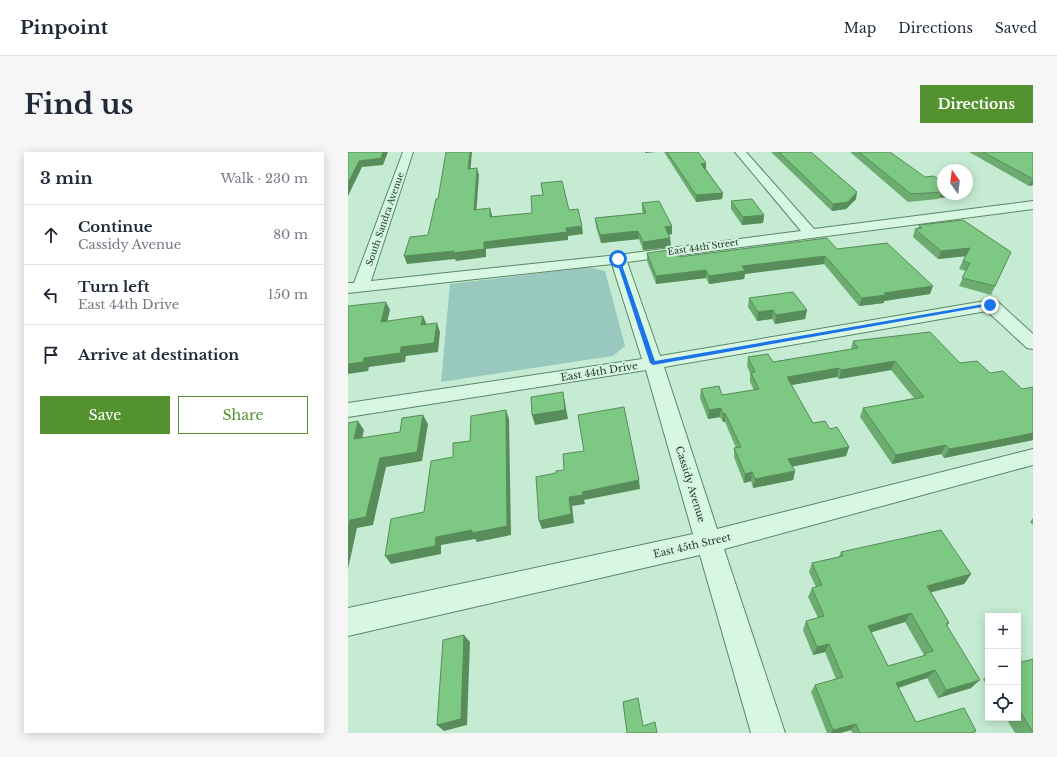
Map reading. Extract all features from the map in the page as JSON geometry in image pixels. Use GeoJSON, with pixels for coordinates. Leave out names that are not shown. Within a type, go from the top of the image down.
{"type":"FeatureCollection","features":[{"type":"Feature","properties":{"kind":"street","name":"South Sandra Avenue"},"geometry":{"type":"LineString","coordinates":[[355,287],[408,152]]}},
{"type":"Feature","properties":{"kind":"street"},"geometry":{"type":"LineString","coordinates":[[740,152],[810,233]]}},
{"type":"Feature","properties":{"kind":"street","name":"East 44th Street"},"geometry":{"type":"LineString","coordinates":[[355,287],[618,259],[1033,205]]}},
{"type":"Feature","properties":{"kind":"street","name":"Cassidy Avenue"},"geometry":{"type":"LineString","coordinates":[[618,259],[653,363],[768,733]]}},
{"type":"Feature","properties":{"kind":"street","name":"East 44th Drive"},"geometry":{"type":"LineString","coordinates":[[348,410],[653,363],[990,305],[1033,344]]}},
{"type":"Feature","properties":{"kind":"street","name":"East 45th Street"},"geometry":{"type":"LineString","coordinates":[[348,622],[709,542],[1033,456]]}},
{"type":"Feature","properties":{"kind":"shaded area"},"geometry":{"type":"Polygon","coordinates":[[[589,267],[605,271],[625,346],[613,356],[441,382],[450,284],[589,267]]]}},
{"type":"Feature","properties":{"kind":"building"},"geometry":{"type":"Polygon","coordinates":[[[348,152],[383,152],[381,158],[359,161],[348,183],[348,152]]]}},
{"type":"Feature","properties":{"kind":"building"},"geometry":{"type":"Polygon","coordinates":[[[446,152],[470,152],[468,169],[477,168],[474,210],[490,208],[490,217],[532,213],[531,196],[543,195],[541,183],[562,181],[569,210],[578,209],[582,226],[566,228],[567,232],[484,242],[484,249],[453,253],[454,251],[404,256],[410,237],[428,235],[436,199],[438,199],[446,152]]]}},
{"type":"Feature","properties":{"kind":"building"},"geometry":{"type":"Polygon","coordinates":[[[667,152],[698,152],[706,163],[701,164],[723,193],[696,195],[667,152]]]}},
{"type":"Feature","properties":{"kind":"building"},"geometry":{"type":"Polygon","coordinates":[[[779,152],[811,152],[857,192],[848,202],[833,204],[779,152]]]}},
{"type":"Feature","properties":{"kind":"building"},"geometry":{"type":"Polygon","coordinates":[[[859,152],[890,152],[925,177],[934,176],[937,178],[937,192],[911,194],[859,152]]]}},
{"type":"Feature","properties":{"kind":"building"},"geometry":{"type":"Polygon","coordinates":[[[983,152],[1033,152],[1033,179],[983,152]]]}},
{"type":"Feature","properties":{"kind":"building"},"geometry":{"type":"Polygon","coordinates":[[[752,199],[764,215],[743,217],[731,201],[752,199]]]}},
{"type":"Feature","properties":{"kind":"building"},"geometry":{"type":"Polygon","coordinates":[[[659,201],[672,226],[665,227],[670,238],[643,242],[638,231],[600,235],[595,218],[646,213],[642,203],[659,201]]]}},
{"type":"Feature","properties":{"kind":"building"},"geometry":{"type":"Polygon","coordinates":[[[963,220],[1011,252],[995,286],[962,278],[970,263],[963,261],[970,248],[941,251],[915,229],[922,228],[919,225],[963,220]]]}},
{"type":"Feature","properties":{"kind":"building"},"geometry":{"type":"Polygon","coordinates":[[[827,238],[837,249],[887,243],[933,286],[884,293],[886,295],[862,298],[825,256],[742,266],[745,271],[709,276],[706,270],[656,276],[647,253],[675,249],[679,257],[827,238]]]}},
{"type":"Feature","properties":{"kind":"building"},"geometry":{"type":"Polygon","coordinates":[[[793,292],[807,310],[776,315],[773,310],[758,312],[749,298],[793,292]]]}},
{"type":"Feature","properties":{"kind":"building"},"geometry":{"type":"Polygon","coordinates":[[[386,302],[381,322],[423,316],[421,325],[437,323],[434,343],[401,347],[400,353],[364,358],[363,362],[348,364],[348,306],[386,302]]]}},
{"type":"Feature","properties":{"kind":"building"},"geometry":{"type":"Polygon","coordinates":[[[930,332],[960,363],[977,361],[990,373],[1003,371],[1022,389],[1033,387],[1033,433],[949,449],[946,445],[896,455],[863,408],[924,397],[895,361],[841,370],[839,368],[787,377],[813,423],[825,421],[830,429],[837,427],[849,447],[788,459],[795,471],[755,479],[752,472],[745,474],[734,448],[741,447],[725,413],[723,414],[721,408],[709,410],[701,389],[719,386],[722,395],[759,389],[751,373],[755,372],[748,357],[768,354],[773,362],[858,348],[853,341],[930,332]]]}},
{"type":"Feature","properties":{"kind":"building"},"geometry":{"type":"Polygon","coordinates":[[[563,392],[565,410],[532,415],[531,397],[563,392]]]}},
{"type":"Feature","properties":{"kind":"building"},"geometry":{"type":"Polygon","coordinates":[[[624,407],[639,480],[582,492],[583,495],[569,497],[571,514],[539,521],[536,477],[564,470],[563,454],[584,451],[578,415],[624,407]]]}},
{"type":"Feature","properties":{"kind":"building"},"geometry":{"type":"Polygon","coordinates":[[[506,410],[507,526],[472,533],[472,530],[436,537],[435,546],[385,556],[391,519],[424,512],[431,461],[453,457],[453,443],[470,441],[471,416],[506,410]]]}},
{"type":"Feature","properties":{"kind":"building"},"geometry":{"type":"Polygon","coordinates":[[[423,415],[417,452],[380,458],[366,517],[350,520],[348,529],[348,423],[358,421],[354,439],[400,432],[402,418],[423,415]]]}},
{"type":"Feature","properties":{"kind":"building"},"geometry":{"type":"Polygon","coordinates":[[[941,530],[971,574],[927,586],[949,623],[946,624],[980,680],[946,690],[935,670],[896,683],[916,722],[964,708],[976,731],[971,733],[860,733],[856,724],[833,730],[815,685],[843,677],[829,644],[817,647],[806,621],[824,616],[812,588],[822,585],[812,563],[843,556],[841,552],[941,530]],[[911,613],[868,626],[888,666],[926,655],[925,653],[933,651],[911,613]]]}},
{"type":"Feature","properties":{"kind":"building"},"geometry":{"type":"Polygon","coordinates":[[[464,635],[461,719],[437,725],[443,640],[464,635]]]}},
{"type":"Feature","properties":{"kind":"building"},"geometry":{"type":"Polygon","coordinates":[[[1033,659],[1033,732],[1021,713],[1021,662],[1033,659]]]}},
{"type":"Feature","properties":{"kind":"building"},"geometry":{"type":"Polygon","coordinates":[[[638,698],[643,726],[655,722],[657,733],[627,733],[623,702],[638,698]]]}},
{"type":"Feature","properties":{"kind":"route"},"geometry":{"type":"LineString","coordinates":[[618,259],[653,363],[990,305]]}}]}
